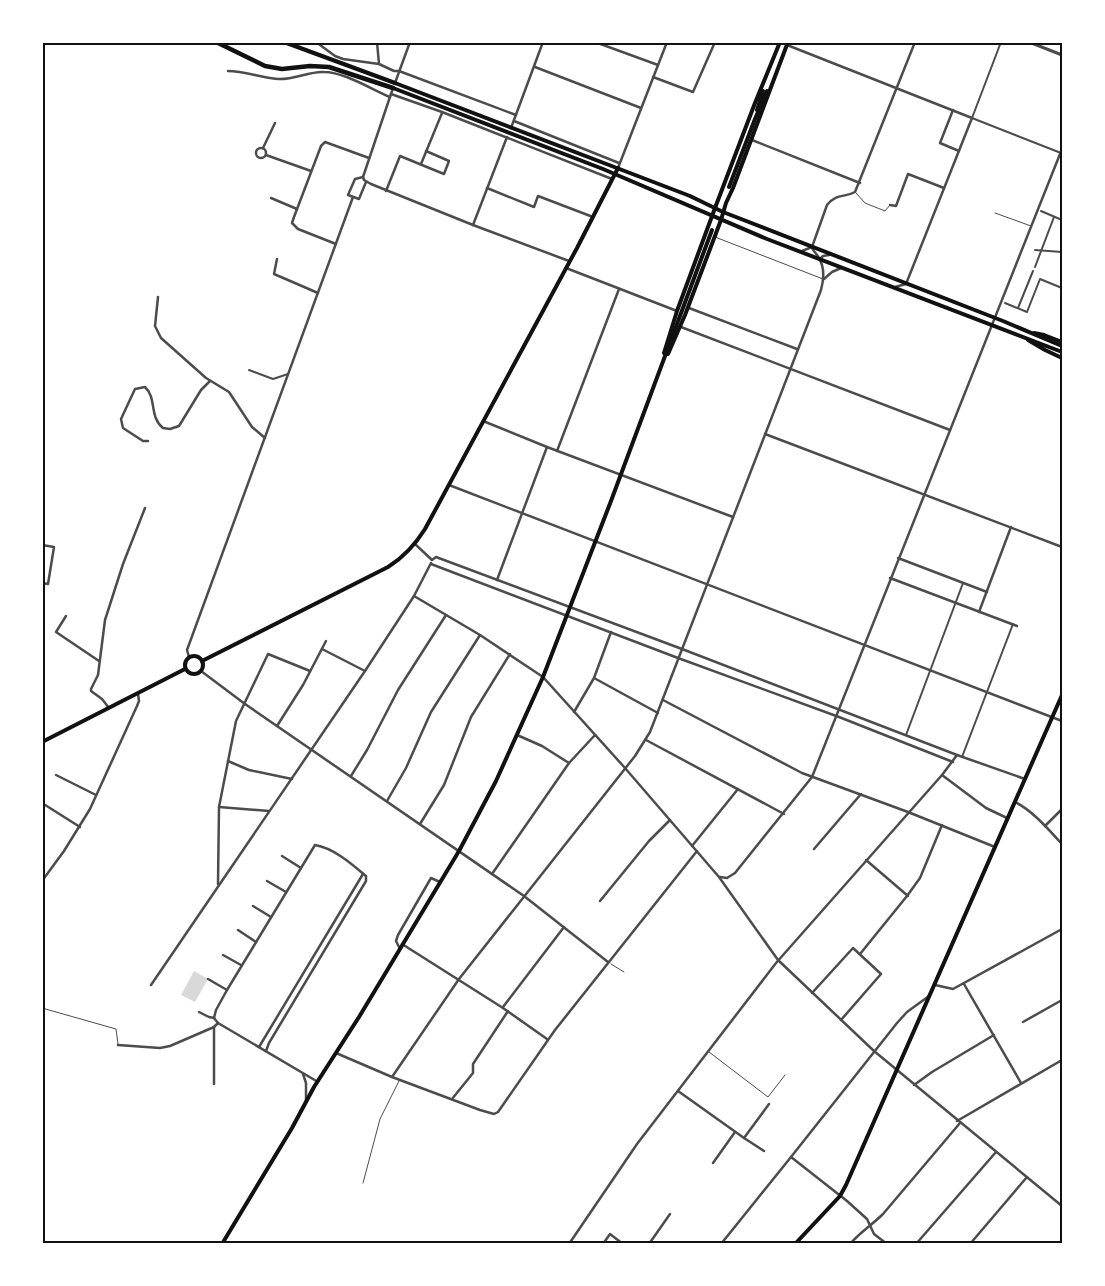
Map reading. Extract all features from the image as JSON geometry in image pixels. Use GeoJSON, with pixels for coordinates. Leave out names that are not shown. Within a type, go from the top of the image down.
{"type":"FeatureCollection","features":[{"type":"Feature","properties":{"kind":"highway"},"geometry":{"type":"LineString","coordinates":[[216,42],[265,66],[282,69],[310,66],[329,67],[393,88]]}},
{"type":"Feature","properties":{"kind":"highway"},"geometry":{"type":"LineString","coordinates":[[284,42],[395,82]]}},
{"type":"Feature","properties":{"kind":"main road"},"geometry":{"type":"LineString","coordinates":[[781,42],[788,44],[688,308],[672,348],[663,363],[666,345],[677,311],[714,208],[781,42]]}},
{"type":"Feature","properties":{"kind":"main road"},"geometry":{"type":"LineString","coordinates":[[729,187],[755,118],[774,80]]}},
{"type":"Feature","properties":{"kind":"main road"},"geometry":{"type":"LineString","coordinates":[[395,82],[690,196],[723,212],[1029,332],[1062,342]]}},
{"type":"Feature","properties":{"kind":"main road"},"geometry":{"type":"LineString","coordinates":[[755,118],[764,83]]}},
{"type":"Feature","properties":{"kind":"main road"},"geometry":{"type":"LineString","coordinates":[[393,88],[443,110],[842,268],[1062,352]]}},
{"type":"Feature","properties":{"kind":"main road"},"geometry":{"type":"LineString","coordinates":[[202,661],[388,567],[399,560],[415,544],[449,485],[618,168]]}},
{"type":"Feature","properties":{"kind":"main road"},"geometry":{"type":"LineString","coordinates":[[222,1244],[459,851],[517,734],[543,678],[712,230]]}},
{"type":"Feature","properties":{"kind":"main road"},"geometry":{"type":"LineString","coordinates":[[1026,339],[1062,358]]}},
{"type":"Feature","properties":{"kind":"main road"},"geometry":{"type":"LineString","coordinates":[[196,656],[202,661],[203,666],[196,674],[191,674],[185,669],[184,664],[189,657],[196,656]]}},
{"type":"Feature","properties":{"kind":"main road"},"geometry":{"type":"LineString","coordinates":[[42,742],[185,669]]}},
{"type":"Feature","properties":{"kind":"main road"},"geometry":{"type":"LineString","coordinates":[[796,1244],[840,1196],[1062,695]]}},
{"type":"Feature","properties":{"kind":"street"},"geometry":{"type":"LineString","coordinates":[[316,42],[335,56],[343,59],[379,64],[394,72],[399,71],[516,115]]}},
{"type":"Feature","properties":{"kind":"street"},"geometry":{"type":"LineString","coordinates":[[377,42],[379,64]]}},
{"type":"Feature","properties":{"kind":"street"},"geometry":{"type":"LineString","coordinates":[[410,42],[368,158],[363,177],[366,182],[472,225],[569,261]]}},
{"type":"Feature","properties":{"kind":"street"},"geometry":{"type":"LineString","coordinates":[[472,225],[535,67],[543,42]]}},
{"type":"Feature","properties":{"kind":"street"},"geometry":{"type":"LineString","coordinates":[[595,42],[658,66]]}},
{"type":"Feature","properties":{"kind":"street"},"geometry":{"type":"LineString","coordinates":[[618,168],[667,42]]}},
{"type":"Feature","properties":{"kind":"street"},"geometry":{"type":"LineString","coordinates":[[799,251],[807,251],[812,247],[827,205],[831,200],[838,196],[855,192],[860,183],[915,42]]}},
{"type":"Feature","properties":{"kind":"street"},"geometry":{"type":"LineString","coordinates":[[894,287],[906,284],[1001,42]]}},
{"type":"Feature","properties":{"kind":"street"},"geometry":{"type":"LineString","coordinates":[[1029,42],[1062,55]]}},
{"type":"Feature","properties":{"kind":"street"},"geometry":{"type":"LineString","coordinates":[[653,77],[693,92],[713,43]]}},
{"type":"Feature","properties":{"kind":"street"},"geometry":{"type":"LineString","coordinates":[[788,44],[1062,154]]}},
{"type":"Feature","properties":{"kind":"street"},"geometry":{"type":"LineString","coordinates":[[535,67],[641,108]]}},
{"type":"Feature","properties":{"kind":"street"},"geometry":{"type":"LineString","coordinates":[[228,70],[242,70],[279,79],[330,72],[390,95],[443,110],[421,164]]}},
{"type":"Feature","properties":{"kind":"street"},"geometry":{"type":"LineString","coordinates":[[953,110],[940,142],[959,151]]}},
{"type":"Feature","properties":{"kind":"street"},"geometry":{"type":"LineString","coordinates":[[514,121],[620,163]]}},
{"type":"Feature","properties":{"kind":"street"},"geometry":{"type":"LineString","coordinates":[[274,123],[263,148],[258,149],[256,155],[261,158],[266,155],[311,171]]}},
{"type":"Feature","properties":{"kind":"street"},"geometry":{"type":"LineString","coordinates":[[751,140],[860,183]]}},
{"type":"Feature","properties":{"kind":"street"},"geometry":{"type":"LineString","coordinates":[[336,244],[298,229],[292,223],[311,171],[321,146],[325,142],[368,158]]}},
{"type":"Feature","properties":{"kind":"street"},"geometry":{"type":"LineString","coordinates":[[263,148],[266,151],[266,155]]}},
{"type":"Feature","properties":{"kind":"street"},"geometry":{"type":"LineString","coordinates":[[719,877],[727,878],[735,873],[812,777],[991,326],[1062,154],[1062,149]]}},
{"type":"Feature","properties":{"kind":"street"},"geometry":{"type":"LineString","coordinates":[[386,190],[400,156],[444,174],[449,161],[426,152]]}},
{"type":"Feature","properties":{"kind":"street"},"geometry":{"type":"LineString","coordinates":[[890,205],[896,206],[908,174],[944,188]]}},
{"type":"Feature","properties":{"kind":"street"},"geometry":{"type":"LineString","coordinates":[[363,177],[354,179],[348,195],[359,199],[366,182]]}},
{"type":"Feature","properties":{"kind":"street"},"geometry":{"type":"LineString","coordinates":[[487,188],[534,207],[538,196],[593,217]]}},
{"type":"Feature","properties":{"kind":"street"},"geometry":{"type":"LineString","coordinates":[[189,657],[188,650],[354,197]]}},
{"type":"Feature","properties":{"kind":"street"},"geometry":{"type":"LineString","coordinates":[[271,198],[297,209]]}},
{"type":"Feature","properties":{"kind":"street"},"geometry":{"type":"LineString","coordinates":[[1041,211],[1062,220]]}},
{"type":"Feature","properties":{"kind":"street"},"geometry":{"type":"LineString","coordinates":[[1035,267],[1054,217]]}},
{"type":"Feature","properties":{"kind":"street"},"geometry":{"type":"LineString","coordinates":[[812,247],[812,250],[820,259],[824,279]]}},
{"type":"Feature","properties":{"kind":"street"},"geometry":{"type":"LineString","coordinates":[[1035,250],[1062,252]]}},
{"type":"Feature","properties":{"kind":"street"},"geometry":{"type":"LineString","coordinates":[[820,259],[831,254]]}},
{"type":"Feature","properties":{"kind":"street"},"geometry":{"type":"LineString","coordinates":[[277,259],[274,274],[318,293]]}},
{"type":"Feature","properties":{"kind":"street"},"geometry":{"type":"LineString","coordinates":[[565,268],[677,311]]}},
{"type":"Feature","properties":{"kind":"street"},"geometry":{"type":"LineString","coordinates":[[392,1077],[459,979],[646,740],[708,585],[824,279],[832,272],[842,268]]}},
{"type":"Feature","properties":{"kind":"street"},"geometry":{"type":"LineString","coordinates":[[1018,308],[1033,271]]}},
{"type":"Feature","properties":{"kind":"street"},"geometry":{"type":"LineString","coordinates":[[1005,303],[1027,312],[1040,279],[1062,288]]}},
{"type":"Feature","properties":{"kind":"street"},"geometry":{"type":"LineString","coordinates":[[558,451],[619,289]]}},
{"type":"Feature","properties":{"kind":"street"},"geometry":{"type":"LineString","coordinates":[[158,297],[155,326],[164,342],[210,381],[229,392],[252,427],[265,438]]}},
{"type":"Feature","properties":{"kind":"street"},"geometry":{"type":"LineString","coordinates":[[688,308],[797,349]]}},
{"type":"Feature","properties":{"kind":"street"},"geometry":{"type":"LineString","coordinates":[[680,327],[950,430]]}},
{"type":"Feature","properties":{"kind":"street"},"geometry":{"type":"LineString","coordinates":[[249,370],[273,379],[288,374]]}},
{"type":"Feature","properties":{"kind":"street"},"geometry":{"type":"LineString","coordinates":[[148,441],[143,441],[123,428],[122,419],[135,389],[145,387],[150,392],[156,420],[162,428],[170,430],[179,426],[201,390],[210,381]]}},
{"type":"Feature","properties":{"kind":"street"},"geometry":{"type":"LineString","coordinates":[[483,421],[733,518]]}},
{"type":"Feature","properties":{"kind":"street"},"geometry":{"type":"LineString","coordinates":[[765,434],[1062,547]]}},
{"type":"Feature","properties":{"kind":"street"},"geometry":{"type":"LineString","coordinates":[[497,580],[547,447]]}},
{"type":"Feature","properties":{"kind":"street"},"geometry":{"type":"LineString","coordinates":[[449,485],[1062,721]]}},
{"type":"Feature","properties":{"kind":"street"},"geometry":{"type":"LineString","coordinates":[[110,708],[91,691],[98,675],[105,620],[123,564],[145,508]]}},
{"type":"Feature","properties":{"kind":"street"},"geometry":{"type":"LineString","coordinates":[[979,612],[1011,527]]}},
{"type":"Feature","properties":{"kind":"street"},"geometry":{"type":"LineString","coordinates":[[415,544],[432,560]]}},
{"type":"Feature","properties":{"kind":"street"},"geometry":{"type":"LineString","coordinates":[[42,545],[54,547],[48,584],[42,583]]}},
{"type":"Feature","properties":{"kind":"street"},"geometry":{"type":"LineString","coordinates":[[151,985],[365,671],[414,596],[432,560],[436,557],[1024,779]]}},
{"type":"Feature","properties":{"kind":"street"},"geometry":{"type":"LineString","coordinates":[[898,558],[987,592]]}},
{"type":"Feature","properties":{"kind":"street"},"geometry":{"type":"LineString","coordinates":[[431,564],[836,716],[953,762]]}},
{"type":"Feature","properties":{"kind":"street"},"geometry":{"type":"LineString","coordinates":[[890,578],[1017,626]]}},
{"type":"Feature","properties":{"kind":"street"},"geometry":{"type":"LineString","coordinates":[[906,734],[963,582]]}},
{"type":"Feature","properties":{"kind":"street"},"geometry":{"type":"LineString","coordinates":[[414,596],[510,654],[543,678],[625,768],[719,877],[778,960],[874,1051],[1062,1206]]}},
{"type":"Feature","properties":{"kind":"street"},"geometry":{"type":"LineString","coordinates":[[351,776],[367,750],[398,690],[446,615]]}},
{"type":"Feature","properties":{"kind":"street"},"geometry":{"type":"LineString","coordinates":[[66,616],[56,632],[100,661]]}},
{"type":"Feature","properties":{"kind":"street"},"geometry":{"type":"LineString","coordinates":[[962,757],[1012,624]]}},
{"type":"Feature","properties":{"kind":"street"},"geometry":{"type":"LineString","coordinates":[[574,712],[594,678],[611,631]]}},
{"type":"Feature","properties":{"kind":"street"},"geometry":{"type":"LineString","coordinates":[[387,801],[406,768],[431,712],[480,635]]}},
{"type":"Feature","properties":{"kind":"street"},"geometry":{"type":"LineString","coordinates":[[277,726],[303,685],[326,640]]}},
{"type":"Feature","properties":{"kind":"street"},"geometry":{"type":"LineString","coordinates":[[322,649],[365,671]]}},
{"type":"Feature","properties":{"kind":"street"},"geometry":{"type":"LineString","coordinates":[[218,886],[219,807],[236,721],[268,654],[310,671]]}},
{"type":"Feature","properties":{"kind":"street"},"geometry":{"type":"LineString","coordinates":[[420,824],[444,785],[471,717],[510,654]]}},
{"type":"Feature","properties":{"kind":"street"},"geometry":{"type":"LineString","coordinates":[[200,671],[524,896],[610,963]]}},
{"type":"Feature","properties":{"kind":"street"},"geometry":{"type":"LineString","coordinates":[[594,678],[658,713]]}},
{"type":"Feature","properties":{"kind":"street"},"geometry":{"type":"LineString","coordinates":[[42,881],[80,827],[137,706],[138,694]]}},
{"type":"Feature","properties":{"kind":"street"},"geometry":{"type":"LineString","coordinates":[[663,700],[812,777],[861,794],[995,847]]}},
{"type":"Feature","properties":{"kind":"street"},"geometry":{"type":"LineString","coordinates":[[517,734],[542,746],[569,763]]}},
{"type":"Feature","properties":{"kind":"street"},"geometry":{"type":"LineString","coordinates":[[492,874],[569,763],[595,735]]}},
{"type":"Feature","properties":{"kind":"street"},"geometry":{"type":"LineString","coordinates":[[646,740],[784,814]]}},
{"type":"Feature","properties":{"kind":"street"},"geometry":{"type":"LineString","coordinates":[[569,1244],[637,1144],[778,960],[942,775],[957,755]]}},
{"type":"Feature","properties":{"kind":"street"},"geometry":{"type":"LineString","coordinates":[[228,760],[249,770],[292,778]]}},
{"type":"Feature","properties":{"kind":"street"},"geometry":{"type":"LineString","coordinates":[[56,775],[96,795]]}},
{"type":"Feature","properties":{"kind":"street"},"geometry":{"type":"LineString","coordinates":[[942,775],[986,808],[1007,818]]}},
{"type":"Feature","properties":{"kind":"street"},"geometry":{"type":"LineString","coordinates":[[692,846],[738,789]]}},
{"type":"Feature","properties":{"kind":"street"},"geometry":{"type":"LineString","coordinates":[[814,848],[861,794]]}},
{"type":"Feature","properties":{"kind":"street"},"geometry":{"type":"LineString","coordinates":[[1014,802],[1021,805],[1062,844]]}},
{"type":"Feature","properties":{"kind":"street"},"geometry":{"type":"LineString","coordinates":[[42,808],[44,803],[80,827]]}},
{"type":"Feature","properties":{"kind":"street"},"geometry":{"type":"LineString","coordinates":[[219,807],[269,811]]}},
{"type":"Feature","properties":{"kind":"street"},"geometry":{"type":"LineString","coordinates":[[1045,826],[1062,809]]}},
{"type":"Feature","properties":{"kind":"street"},"geometry":{"type":"LineString","coordinates":[[600,902],[649,841],[670,820]]}},
{"type":"Feature","properties":{"kind":"street"},"geometry":{"type":"LineString","coordinates":[[860,954],[908,896],[920,878],[942,825]]}},
{"type":"Feature","properties":{"kind":"street"},"geometry":{"type":"LineString","coordinates":[[214,1018],[216,1010],[227,990],[316,845],[343,858],[366,876],[366,881],[266,1051]]}},
{"type":"Feature","properties":{"kind":"street"},"geometry":{"type":"LineString","coordinates":[[336,1053],[392,1077],[494,1114],[500,1109],[548,1040],[697,851]]}},
{"type":"Feature","properties":{"kind":"street"},"geometry":{"type":"LineString","coordinates":[[282,856],[301,868]]}},
{"type":"Feature","properties":{"kind":"street"},"geometry":{"type":"LineString","coordinates":[[866,860],[908,896]]}},
{"type":"Feature","properties":{"kind":"street"},"geometry":{"type":"LineString","coordinates":[[259,1047],[363,874]]}},
{"type":"Feature","properties":{"kind":"street"},"geometry":{"type":"LineString","coordinates":[[440,882],[431,878],[398,934],[396,941],[401,946],[459,979],[548,1040]]}},
{"type":"Feature","properties":{"kind":"street"},"geometry":{"type":"LineString","coordinates":[[267,881],[286,892]]}},
{"type":"Feature","properties":{"kind":"street"},"geometry":{"type":"LineString","coordinates":[[253,906],[272,917]]}},
{"type":"Feature","properties":{"kind":"street"},"geometry":{"type":"LineString","coordinates":[[337,917],[342,920]]}},
{"type":"Feature","properties":{"kind":"street"},"geometry":{"type":"LineString","coordinates":[[503,1008],[564,927]]}},
{"type":"Feature","properties":{"kind":"street"},"geometry":{"type":"LineString","coordinates":[[934,985],[953,990],[1062,929]]}},
{"type":"Feature","properties":{"kind":"street"},"geometry":{"type":"LineString","coordinates":[[238,930],[256,942]]}},
{"type":"Feature","properties":{"kind":"street"},"geometry":{"type":"LineString","coordinates":[[812,993],[853,948],[860,954],[881,974],[841,1020]]}},
{"type":"Feature","properties":{"kind":"street"},"geometry":{"type":"LineString","coordinates":[[223,955],[242,966]]}},
{"type":"Feature","properties":{"kind":"street"},"geometry":{"type":"LineString","coordinates":[[208,979],[227,990]]}},
{"type":"Feature","properties":{"kind":"street"},"geometry":{"type":"LineString","coordinates":[[964,984],[1021,1083]]}},
{"type":"Feature","properties":{"kind":"street"},"geometry":{"type":"LineString","coordinates":[[295,986],[301,990]]}},
{"type":"Feature","properties":{"kind":"street"},"geometry":{"type":"LineString","coordinates":[[721,1244],[792,1158],[906,1012],[930,995]]}},
{"type":"Feature","properties":{"kind":"street"},"geometry":{"type":"LineString","coordinates":[[1023,1022],[1062,1000]]}},
{"type":"Feature","properties":{"kind":"street"},"geometry":{"type":"LineString","coordinates":[[452,1099],[473,1073],[473,1064],[508,1011]]}},
{"type":"Feature","properties":{"kind":"street"},"geometry":{"type":"LineString","coordinates":[[199,1012],[214,1018],[218,1024],[318,1082]]}},
{"type":"Feature","properties":{"kind":"street"},"geometry":{"type":"LineString","coordinates":[[118,1045],[160,1048],[170,1046],[218,1024]]}},
{"type":"Feature","properties":{"kind":"street"},"geometry":{"type":"LineString","coordinates":[[214,1027],[214,1084]]}},
{"type":"Feature","properties":{"kind":"street"},"geometry":{"type":"LineString","coordinates":[[914,1085],[994,1035]]}},
{"type":"Feature","properties":{"kind":"street"},"geometry":{"type":"LineString","coordinates":[[850,1244],[863,1230],[871,1226],[916,1176],[959,1122],[1062,1060]]}},
{"type":"Feature","properties":{"kind":"street"},"geometry":{"type":"LineString","coordinates":[[302,1073],[306,1083],[306,1102]]}},
{"type":"Feature","properties":{"kind":"street"},"geometry":{"type":"LineString","coordinates":[[678,1091],[764,1151]]}},
{"type":"Feature","properties":{"kind":"street"},"geometry":{"type":"LineString","coordinates":[[744,1138],[770,1104]]}},
{"type":"Feature","properties":{"kind":"street"},"geometry":{"type":"LineString","coordinates":[[713,1163],[735,1132]]}},
{"type":"Feature","properties":{"kind":"street"},"geometry":{"type":"LineString","coordinates":[[916,1244],[996,1152]]}},
{"type":"Feature","properties":{"kind":"street"},"geometry":{"type":"LineString","coordinates":[[792,1158],[867,1219],[874,1234],[887,1244]]}},
{"type":"Feature","properties":{"kind":"street"},"geometry":{"type":"LineString","coordinates":[[970,1244],[1027,1177]]}},
{"type":"Feature","properties":{"kind":"street"},"geometry":{"type":"LineString","coordinates":[[650,1244],[670,1214]]}},
{"type":"Feature","properties":{"kind":"street"},"geometry":{"type":"LineString","coordinates":[[603,1244],[610,1234],[622,1244]]}},
{"type":"Feature","properties":{"kind":"lane"},"geometry":{"type":"LineString","coordinates":[[855,192],[865,203],[885,211],[890,205]]}},
{"type":"Feature","properties":{"kind":"lane"},"geometry":{"type":"LineString","coordinates":[[995,213],[1011,217],[1032,226]]}},
{"type":"Feature","properties":{"kind":"lane"},"geometry":{"type":"LineString","coordinates":[[714,237],[824,279]]}},
{"type":"Feature","properties":{"kind":"lane"},"geometry":{"type":"LineString","coordinates":[[610,963],[624,972]]}},
{"type":"Feature","properties":{"kind":"lane"},"geometry":{"type":"LineString","coordinates":[[42,1008],[116,1029],[118,1045]]}},
{"type":"Feature","properties":{"kind":"lane"},"geometry":{"type":"LineString","coordinates":[[708,1051],[768,1097],[785,1075]]}},
{"type":"Feature","properties":{"kind":"lane"},"geometry":{"type":"LineString","coordinates":[[363,1183],[380,1119],[400,1080]]}},
{"type":"Feature","properties":{"kind":"shaded area"},"geometry":{"type":"Polygon","coordinates":[[[194,971],[208,979],[195,1002],[181,995],[194,971]]]}}]}
